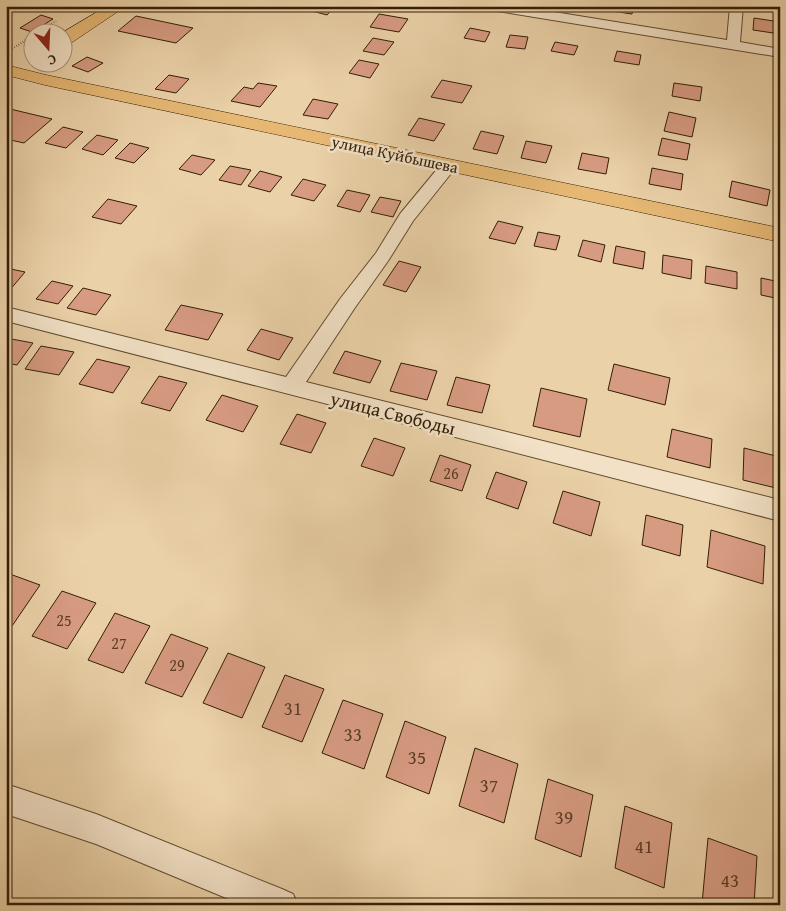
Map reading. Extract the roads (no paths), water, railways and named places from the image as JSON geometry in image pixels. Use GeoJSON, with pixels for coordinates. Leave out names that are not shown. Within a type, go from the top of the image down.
{"type":"FeatureCollection","features":[{"type":"Feature","properties":{"kind":"main road"},"geometry":{"type":"LineString","coordinates":[[72,35],[118,6]]}},
{"type":"Feature","properties":{"kind":"main road"},"geometry":{"type":"LineString","coordinates":[[7,67],[22,62]]}},
{"type":"Feature","properties":{"kind":"main road","name":"улица Куйбышева"},"geometry":{"type":"LineString","coordinates":[[7,67],[45,80],[780,236]]}},
{"type":"Feature","properties":{"kind":"street"},"geometry":{"type":"LineString","coordinates":[[491,6],[780,53]]}},
{"type":"Feature","properties":{"kind":"street"},"geometry":{"type":"LineString","coordinates":[[733,45],[737,6]]}},
{"type":"Feature","properties":{"kind":"street"},"geometry":{"type":"LineString","coordinates":[[291,387],[346,304],[382,257],[406,218],[449,166]]}},
{"type":"Feature","properties":{"kind":"street","name":"улица Свободы"},"geometry":{"type":"LineString","coordinates":[[6,314],[780,511]]}},
{"type":"Feature","properties":{"kind":"street"},"geometry":{"type":"LineString","coordinates":[[6,799],[96,829],[282,905]]}}]}
